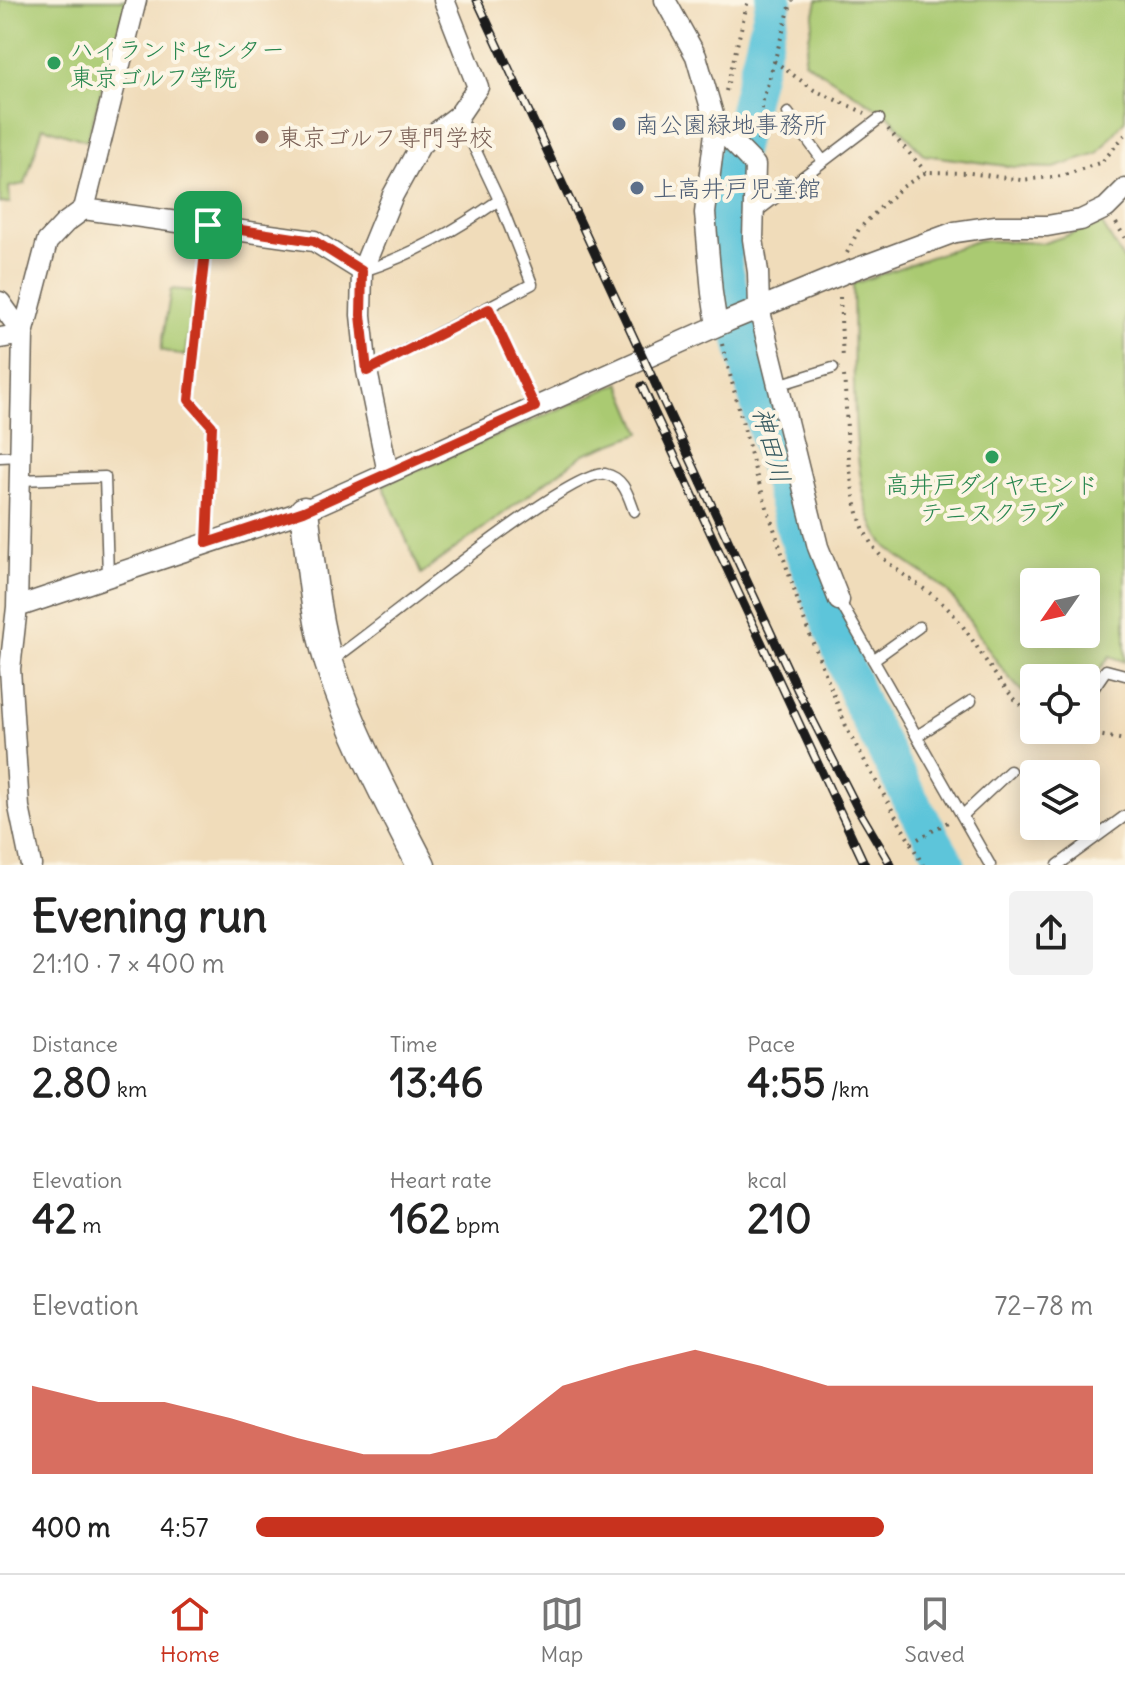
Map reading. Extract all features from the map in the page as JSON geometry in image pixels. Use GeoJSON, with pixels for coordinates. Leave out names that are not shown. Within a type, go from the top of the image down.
{"type":"FeatureCollection","features":[{"type":"Feature","properties":{"kind":"street"},"geometry":{"type":"LineString","coordinates":[[31,865],[19,807],[5,670],[17,607],[20,480],[10,456],[23,334],[47,242],[84,209],[136,0]]}},
{"type":"Feature","properties":{"kind":"street"},"geometry":{"type":"LineString","coordinates":[[388,473],[367,371],[361,315],[362,271],[393,195],[421,144],[459,115],[478,87],[444,0]]}},
{"type":"Feature","properties":{"kind":"street"},"geometry":{"type":"LineString","coordinates":[[665,0],[696,56],[722,130],[752,161],[757,309],[818,547],[839,600]]}},
{"type":"Feature","properties":{"kind":"street"},"geometry":{"type":"LineString","coordinates":[[722,130],[705,213],[712,293],[723,323]]}},
{"type":"Feature","properties":{"kind":"street"},"geometry":{"type":"LineString","coordinates":[[17,607],[304,511],[723,323],[842,274],[955,232],[996,226],[1047,226],[1081,220],[1106,208],[1125,189]]}},
{"type":"Feature","properties":{"kind":"street"},"geometry":{"type":"LineString","coordinates":[[84,209],[314,241],[362,271]]}},
{"type":"Feature","properties":{"kind":"street"},"geometry":{"type":"LineString","coordinates":[[0,302],[23,334]]}},
{"type":"Feature","properties":{"kind":"street"},"geometry":{"type":"LineString","coordinates":[[0,338],[23,334]]}},
{"type":"Feature","properties":{"kind":"street"},"geometry":{"type":"LineString","coordinates":[[304,511],[320,625],[329,662],[367,761],[421,865]]}},
{"type":"Feature","properties":{"kind":"lane"},"geometry":{"type":"LineString","coordinates":[[788,113],[823,161]]}},
{"type":"Feature","properties":{"kind":"lane"},"geometry":{"type":"LineString","coordinates":[[367,371],[532,284],[499,200],[459,115]]}},
{"type":"Feature","properties":{"kind":"lane"},"geometry":{"type":"LineString","coordinates":[[753,215],[879,119]]}},
{"type":"Feature","properties":{"kind":"lane"},"geometry":{"type":"LineString","coordinates":[[362,271],[411,254],[457,229],[499,200]]}},
{"type":"Feature","properties":{"kind":"lane"},"geometry":{"type":"LineString","coordinates":[[207,543],[212,426],[189,400],[208,225]]}},
{"type":"Feature","properties":{"kind":"lane"},"geometry":{"type":"LineString","coordinates":[[489,309],[535,407]]}},
{"type":"Feature","properties":{"kind":"lane"},"geometry":{"type":"LineString","coordinates":[[778,385],[833,368]]}},
{"type":"Feature","properties":{"kind":"lane"},"geometry":{"type":"LineString","coordinates":[[329,662],[534,508],[581,480],[602,473],[617,479],[625,488],[634,511]]}},
{"type":"Feature","properties":{"kind":"lane"},"geometry":{"type":"LineString","coordinates":[[20,480],[105,477],[108,576]]}},
{"type":"Feature","properties":{"kind":"lane"},"geometry":{"type":"LineString","coordinates":[[839,600],[990,865]]}},
{"type":"Feature","properties":{"kind":"lane"},"geometry":{"type":"LineString","coordinates":[[873,660],[919,627]]}},
{"type":"Feature","properties":{"kind":"lane"},"geometry":{"type":"LineString","coordinates":[[1100,679],[1106,670],[1125,675]]}},
{"type":"Feature","properties":{"kind":"lane"},"geometry":{"type":"LineString","coordinates":[[917,736],[971,701]]}},
{"type":"Feature","properties":{"kind":"lane"},"geometry":{"type":"LineString","coordinates":[[962,816],[1010,771]]}},
{"type":"Feature","properties":{"kind":"lane"},"geometry":{"type":"LineString","coordinates":[[1058,865],[1125,816]]}},
{"type":"Feature","properties":{"kind":"path"},"geometry":{"type":"LineString","coordinates":[[722,130],[748,0]]}},
{"type":"Feature","properties":{"kind":"path"},"geometry":{"type":"LineString","coordinates":[[752,161],[763,100],[792,0]]}},
{"type":"Feature","properties":{"kind":"path"},"geometry":{"type":"LineString","coordinates":[[774,61],[814,90],[879,119],[926,172]]}},
{"type":"Feature","properties":{"kind":"path"},"geometry":{"type":"LineString","coordinates":[[1020,701],[1005,686],[939,598],[884,559],[873,548],[861,523],[848,440],[841,327],[842,274],[848,251],[859,229],[901,188],[926,172],[970,173],[1021,180],[1062,176],[1102,162],[1125,135]]}},
{"type":"Feature","properties":{"kind":"path"},"geometry":{"type":"LineString","coordinates":[[723,323],[756,474],[804,620],[848,731],[914,841],[923,865]]}},
{"type":"Feature","properties":{"kind":"path"},"geometry":{"type":"LineString","coordinates":[[1100,735],[1125,740]]}},
{"type":"Feature","properties":{"kind":"path"},"geometry":{"type":"LineString","coordinates":[[914,841],[948,822]]}},
{"type":"Feature","properties":{"kind":"green space","name":"ハイランドセンター 東京ゴルフ学院"},"geometry":{"type":"Polygon","coordinates":[[[0,0],[127,0],[87,141],[43,127],[25,184],[9,187],[10,203],[0,203],[0,0]]]}},
{"type":"Feature","properties":{"kind":"green space"},"geometry":{"type":"Polygon","coordinates":[[[817,0],[1125,0],[1125,120],[1098,154],[1054,168],[1014,167],[924,155],[889,116],[804,61],[817,0]]]}},
{"type":"Feature","properties":{"kind":"green space","name":"高井戸ダイヤモンド テニスクラブ"},"geometry":{"type":"Polygon","coordinates":[[[1102,224],[1125,262],[1125,662],[1110,656],[1100,669],[1100,664],[1020,664],[1020,689],[951,596],[904,561],[880,538],[869,515],[857,452],[853,284],[979,240],[1044,243],[1102,224]]]}},
{"type":"Feature","properties":{"kind":"green space"},"geometry":{"type":"Polygon","coordinates":[[[171,289],[194,291],[185,356],[161,350],[171,289]]]}},
{"type":"Feature","properties":{"kind":"green space"},"geometry":{"type":"Polygon","coordinates":[[[620,383],[641,433],[584,454],[421,574],[383,485],[620,383]]]}},
{"type":"Feature","properties":{"kind":"waterway","name":"神田川"},"geometry":{"type":"LineString","coordinates":[[774,0],[735,160],[725,214],[724,263],[750,374],[795,532],[861,705],[948,865]]}},
{"type":"Feature","properties":{"kind":"railway"},"geometry":{"type":"LineString","coordinates":[[477,0],[798,691],[858,809],[891,865]]}},
{"type":"Feature","properties":{"kind":"railway"},"geometry":{"type":"LineString","coordinates":[[642,386],[865,865]]}},
{"type":"Feature","properties":{"kind":"place","name":"ハイランドセンター 東京ゴルフ学院"},"geometry":{"type":"Point","coordinates":[54,63]}},
{"type":"Feature","properties":{"kind":"place","name":"南公園緑地事務所"},"geometry":{"type":"Point","coordinates":[619,124]}},
{"type":"Feature","properties":{"kind":"place","name":"東京ゴルフ専門学校"},"geometry":{"type":"Point","coordinates":[262,137]}},
{"type":"Feature","properties":{"kind":"place","name":"上高井戸児童館"},"geometry":{"type":"Point","coordinates":[637,188]}},
{"type":"Feature","properties":{"kind":"place","name":"高井戸ダイヤモンド テニスクラブ"},"geometry":{"type":"Point","coordinates":[992,457]}},
{"type":"Feature","properties":{"kind":"route"},"geometry":{"type":"LineString","coordinates":[[208,225],[314,241],[362,271],[361,315],[367,371],[489,309],[535,407],[304,511],[207,543],[212,426],[189,400],[208,225]]}}]}
